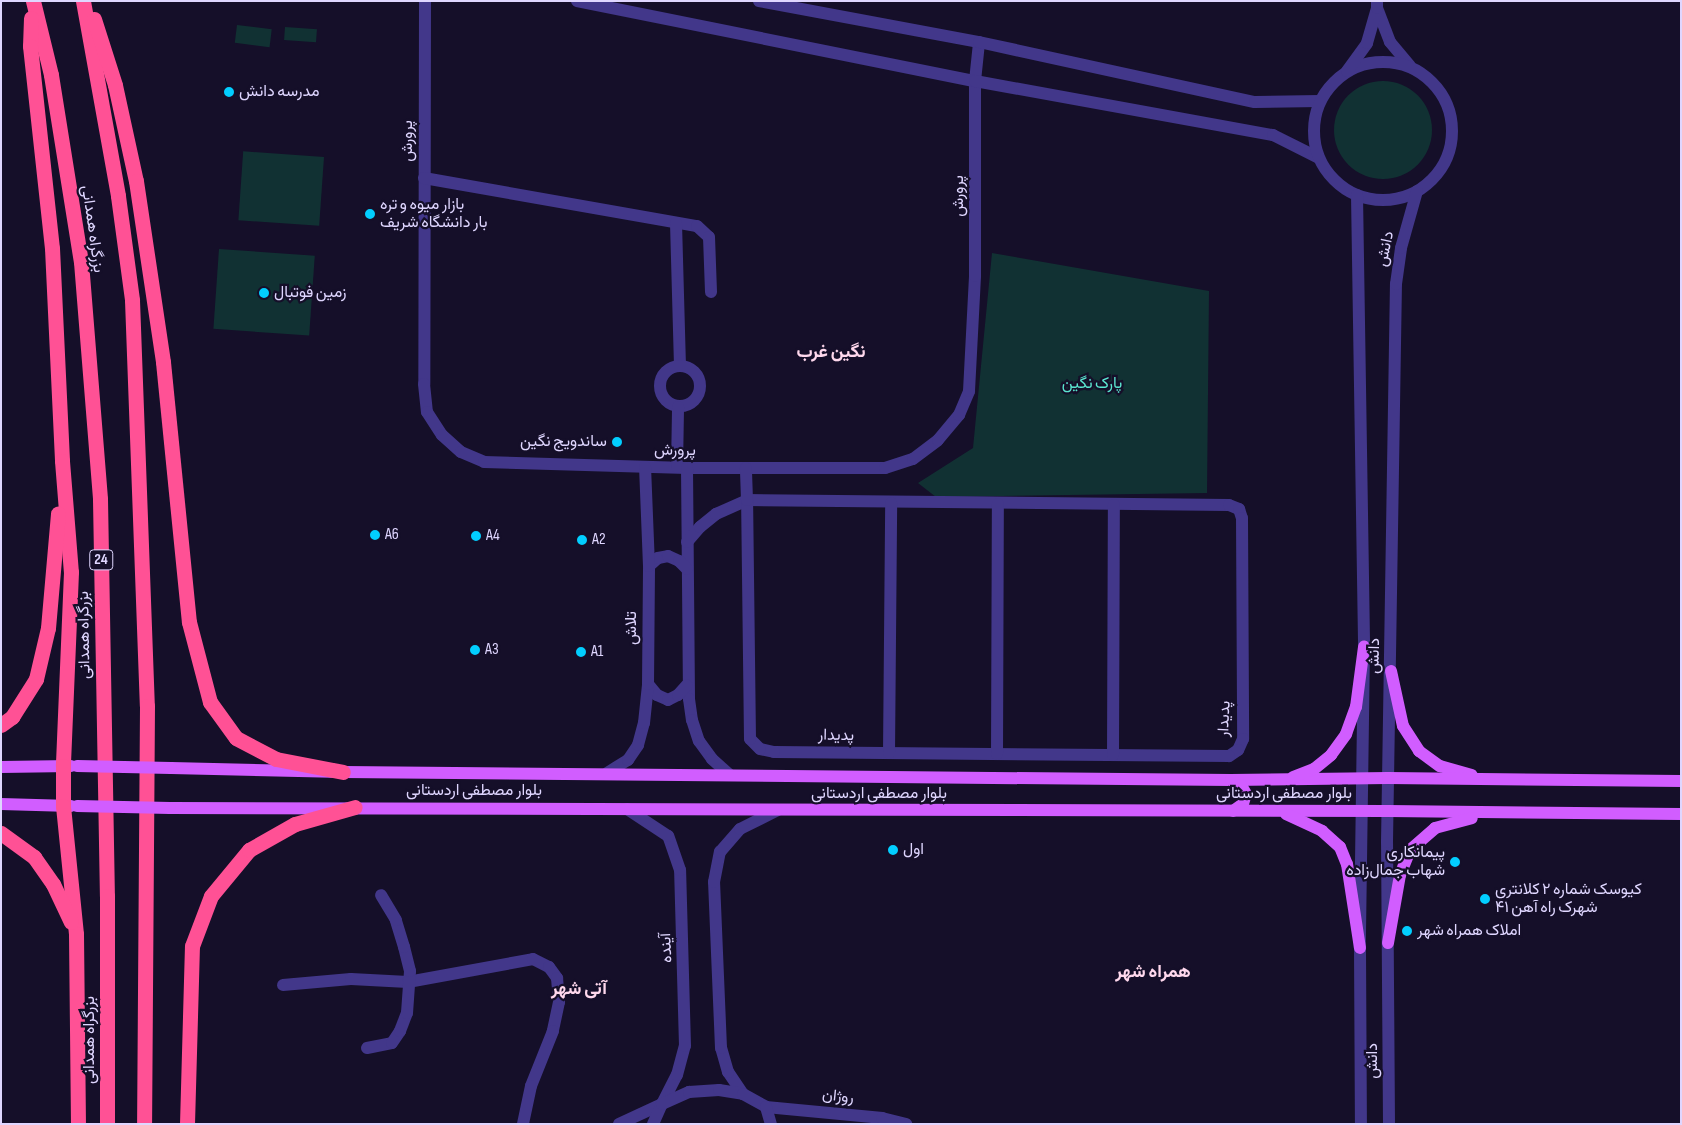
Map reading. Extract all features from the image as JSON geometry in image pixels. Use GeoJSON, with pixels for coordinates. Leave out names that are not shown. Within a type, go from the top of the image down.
{"type":"FeatureCollection","features":[{"type":"Feature","properties":{"kind":"highway"},"geometry":{"type":"LineString","coordinates":[[32,1],[30,46],[52,248],[62,461],[71,572],[70,806],[76,934],[78,1124]]}},
{"type":"Feature","properties":{"kind":"highway","name":"بزرگراه همدانی"},"geometry":{"type":"LineString","coordinates":[[32,1],[51,75],[81,262],[100,499],[107,896],[107,1124]]}},
{"type":"Feature","properties":{"kind":"highway","name":"بزرگراه همدانی"},"geometry":{"type":"LineString","coordinates":[[84,1],[118,196],[132,300],[147,706],[144,1124]]}},
{"type":"Feature","properties":{"kind":"highway"},"geometry":{"type":"LineString","coordinates":[[89,1],[115,85],[136,181],[163,362],[189,622],[210,702],[236,738],[276,758],[343,772]]}},
{"type":"Feature","properties":{"kind":"highway"},"geometry":{"type":"LineString","coordinates":[[1,725],[12,716],[36,679],[48,628],[62,461]]}},
{"type":"Feature","properties":{"kind":"highway"},"geometry":{"type":"LineString","coordinates":[[187,1124],[192,946],[211,896],[249,850],[295,824],[355,807]]}},
{"type":"Feature","properties":{"kind":"highway"},"geometry":{"type":"LineString","coordinates":[[1,833],[34,857],[53,884],[76,934]]}},
{"type":"Feature","properties":{"kind":"main road"},"geometry":{"type":"LineString","coordinates":[[1288,780],[1314,769],[1331,755],[1346,734],[1356,706],[1364,647]]}},
{"type":"Feature","properties":{"kind":"main road"},"geometry":{"type":"LineString","coordinates":[[1391,671],[1403,726],[1419,751],[1440,766],[1491,779]]}},
{"type":"Feature","properties":{"kind":"main road","name":"بلوار مصطفی اردستانی"},"geometry":{"type":"LineString","coordinates":[[1,767],[70,766],[343,772],[1231,780],[1388,778],[1681,781]]}},
{"type":"Feature","properties":{"kind":"main road"},"geometry":{"type":"LineString","coordinates":[[1231,780],[1241,785],[1246,794],[1243,804],[1233,810]]}},
{"type":"Feature","properties":{"kind":"main road","name":"بلوار مصطفی اردستانی"},"geometry":{"type":"LineString","coordinates":[[1,804],[170,808],[1233,810],[1497,814],[1681,814]]}},
{"type":"Feature","properties":{"kind":"main road"},"geometry":{"type":"LineString","coordinates":[[1280,811],[1322,831],[1340,847],[1348,864],[1360,948]]}},
{"type":"Feature","properties":{"kind":"main road"},"geometry":{"type":"LineString","coordinates":[[1388,943],[1400,875],[1410,850],[1434,828],[1462,820],[1497,814]]}},
{"type":"Feature","properties":{"kind":"street","name":"پرورش"},"geometry":{"type":"LineString","coordinates":[[426,1],[424,384],[428,412],[442,435],[462,452],[484,462],[682,468],[885,468],[913,459],[938,440],[959,415],[969,391],[974,295],[975,81],[979,42]]}},
{"type":"Feature","properties":{"kind":"street"},"geometry":{"type":"LineString","coordinates":[[578,1],[975,81],[1273,135],[1319,158]]}},
{"type":"Feature","properties":{"kind":"street"},"geometry":{"type":"LineString","coordinates":[[759,1],[979,42],[1255,102],[1320,101]]}},
{"type":"Feature","properties":{"kind":"street"},"geometry":{"type":"LineString","coordinates":[[1377,5],[1390,42],[1410,66],[1428,78],[1442,95],[1451,116],[1452,138],[1447,159],[1434,178],[1418,192],[1398,199],[1384,200],[1357,195],[1341,186],[1329,174],[1319,158],[1314,140],[1314,120],[1320,101],[1332,84],[1347,71],[1367,43],[1377,5]]}},
{"type":"Feature","properties":{"kind":"street"},"geometry":{"type":"LineString","coordinates":[[1347,71],[1367,63],[1388,62],[1410,66]]}},
{"type":"Feature","properties":{"kind":"street"},"geometry":{"type":"LineString","coordinates":[[424,178],[697,226],[709,237],[711,292]]}},
{"type":"Feature","properties":{"kind":"street","name":"دانش"},"geometry":{"type":"LineString","coordinates":[[1389,1124],[1388,778],[1396,284],[1401,248],[1418,192]]}},
{"type":"Feature","properties":{"kind":"street","name":"دانش"},"geometry":{"type":"LineString","coordinates":[[1357,195],[1364,647],[1364,779],[1360,948],[1361,1124]]}},
{"type":"Feature","properties":{"kind":"street"},"geometry":{"type":"LineString","coordinates":[[676,223],[680,366]]}},
{"type":"Feature","properties":{"kind":"street"},"geometry":{"type":"LineString","coordinates":[[680,366],[692,369],[701,386],[700,392],[692,403],[678,406],[668,403],[664,399],[660,387],[663,374],[680,366]]}},
{"type":"Feature","properties":{"kind":"street"},"geometry":{"type":"LineString","coordinates":[[678,406],[687,542],[687,685],[692,720],[699,741],[712,759],[730,775]]}},
{"type":"Feature","properties":{"kind":"street","name":"تلاش"},"geometry":{"type":"LineString","coordinates":[[607,773],[628,760],[638,745],[644,723],[648,684],[649,566],[645,466]]}},
{"type":"Feature","properties":{"kind":"street"},"geometry":{"type":"LineString","coordinates":[[746,468],[747,500]]}},
{"type":"Feature","properties":{"kind":"street","name":"پدیدار"},"geometry":{"type":"LineString","coordinates":[[687,542],[700,527],[716,514],[747,500],[1230,506],[1239,509],[1242,518],[1242,739],[1238,750],[1229,756],[774,752],[760,750],[750,739],[747,500]]}},
{"type":"Feature","properties":{"kind":"street"},"geometry":{"type":"LineString","coordinates":[[889,753],[892,503]]}},
{"type":"Feature","properties":{"kind":"street"},"geometry":{"type":"LineString","coordinates":[[997,754],[998,504]]}},
{"type":"Feature","properties":{"kind":"street"},"geometry":{"type":"LineString","coordinates":[[1113,755],[1114,505]]}},
{"type":"Feature","properties":{"kind":"street"},"geometry":{"type":"LineString","coordinates":[[649,566],[658,558],[668,556],[679,560],[687,569]]}},
{"type":"Feature","properties":{"kind":"street"},"geometry":{"type":"LineString","coordinates":[[648,684],[657,695],[668,700],[678,695],[687,685]]}},
{"type":"Feature","properties":{"kind":"street","name":"آینده"},"geometry":{"type":"LineString","coordinates":[[627,809],[668,836],[680,870],[685,1046],[677,1075],[653,1124]]}},
{"type":"Feature","properties":{"kind":"street"},"geometry":{"type":"LineString","coordinates":[[743,1094],[728,1072],[721,1048],[714,882],[720,852],[740,829],[778,810]]}},
{"type":"Feature","properties":{"kind":"street"},"geometry":{"type":"LineString","coordinates":[[368,1048],[392,1043],[400,1031],[407,1013],[410,971],[396,920],[380,894]]}},
{"type":"Feature","properties":{"kind":"street"},"geometry":{"type":"LineString","coordinates":[[283,985],[351,979],[408,982],[533,959],[549,967],[556,978],[559,1002],[553,1030],[530,1086],[523,1124]]}},
{"type":"Feature","properties":{"kind":"street"},"geometry":{"type":"LineString","coordinates":[[619,1124],[689,1092],[719,1090],[743,1094],[766,1107],[770,1124]]}},
{"type":"Feature","properties":{"kind":"street","name":"روژان"},"geometry":{"type":"LineString","coordinates":[[766,1107],[882,1118],[906,1124]]}},
{"type":"Feature","properties":{"kind":"green space"},"geometry":{"type":"Polygon","coordinates":[[[237,25],[272,29],[270,47],[235,43],[237,25]]]}},
{"type":"Feature","properties":{"kind":"green space"},"geometry":{"type":"Polygon","coordinates":[[[285,27],[317,29],[316,42],[284,40],[285,27]]]}},
{"type":"Feature","properties":{"kind":"green space"},"geometry":{"type":"Polygon","coordinates":[[[1383,81],[1402,85],[1418,95],[1428,111],[1432,130],[1428,149],[1418,165],[1402,175],[1383,179],[1364,175],[1348,165],[1338,149],[1334,130],[1338,111],[1348,95],[1364,85],[1383,81]]]}},
{"type":"Feature","properties":{"kind":"green space"},"geometry":{"type":"Polygon","coordinates":[[[243,151],[324,157],[319,226],[238,220],[243,151]]]}},
{"type":"Feature","properties":{"kind":"green space","name":"زمین فوتبال"},"geometry":{"type":"Polygon","coordinates":[[[219,249],[315,256],[309,336],[213,329],[219,249]]]}},
{"type":"Feature","properties":{"kind":"green space","name":"پارک نگین"},"geometry":{"type":"Polygon","coordinates":[[[992,253],[1209,291],[1207,493],[936,497],[918,483],[973,448],[992,253]]]}},
{"type":"Feature","properties":{"kind":"place","name":"مدرسه دانش"},"geometry":{"type":"Point","coordinates":[229,92]}},
{"type":"Feature","properties":{"kind":"place","name":"بازار میوه و تره بار دانشگاه شریف"},"geometry":{"type":"Point","coordinates":[370,214]}},
{"type":"Feature","properties":{"kind":"place","name":"زمین فوتبال"},"geometry":{"type":"Point","coordinates":[264,293]}},
{"type":"Feature","properties":{"kind":"place","name":"ساندویج نگین"},"geometry":{"type":"Point","coordinates":[617,442]}},
{"type":"Feature","properties":{"kind":"place","name":"A6"},"geometry":{"type":"Point","coordinates":[375,535]}},
{"type":"Feature","properties":{"kind":"place","name":"A4"},"geometry":{"type":"Point","coordinates":[476,536]}},
{"type":"Feature","properties":{"kind":"place","name":"A2"},"geometry":{"type":"Point","coordinates":[582,540]}},
{"type":"Feature","properties":{"kind":"place","name":"A3"},"geometry":{"type":"Point","coordinates":[475,650]}},
{"type":"Feature","properties":{"kind":"place","name":"A1"},"geometry":{"type":"Point","coordinates":[581,652]}},
{"type":"Feature","properties":{"kind":"place","name":"اول"},"geometry":{"type":"Point","coordinates":[893,850]}},
{"type":"Feature","properties":{"kind":"place","name":"پیمانکاری شهاب جمال‌زاده"},"geometry":{"type":"Point","coordinates":[1455,862]}},
{"type":"Feature","properties":{"kind":"place","name":"کیوسک شماره ۲ کلانتری ۴۱ شهرک راه آهن"},"geometry":{"type":"Point","coordinates":[1485,899]}},
{"type":"Feature","properties":{"kind":"place","name":"املاک همراه شهر"},"geometry":{"type":"Point","coordinates":[1407,931]}},
{"type":"Feature","properties":{"kind":"district","name":"نگین غرب"},"geometry":{"type":"Point","coordinates":[831,352]}},
{"type":"Feature","properties":{"kind":"district","name":"همراه شهر"},"geometry":{"type":"Point","coordinates":[1153,972]}},
{"type":"Feature","properties":{"kind":"district","name":"آتی شهر"},"geometry":{"type":"Point","coordinates":[579,989]}}]}
